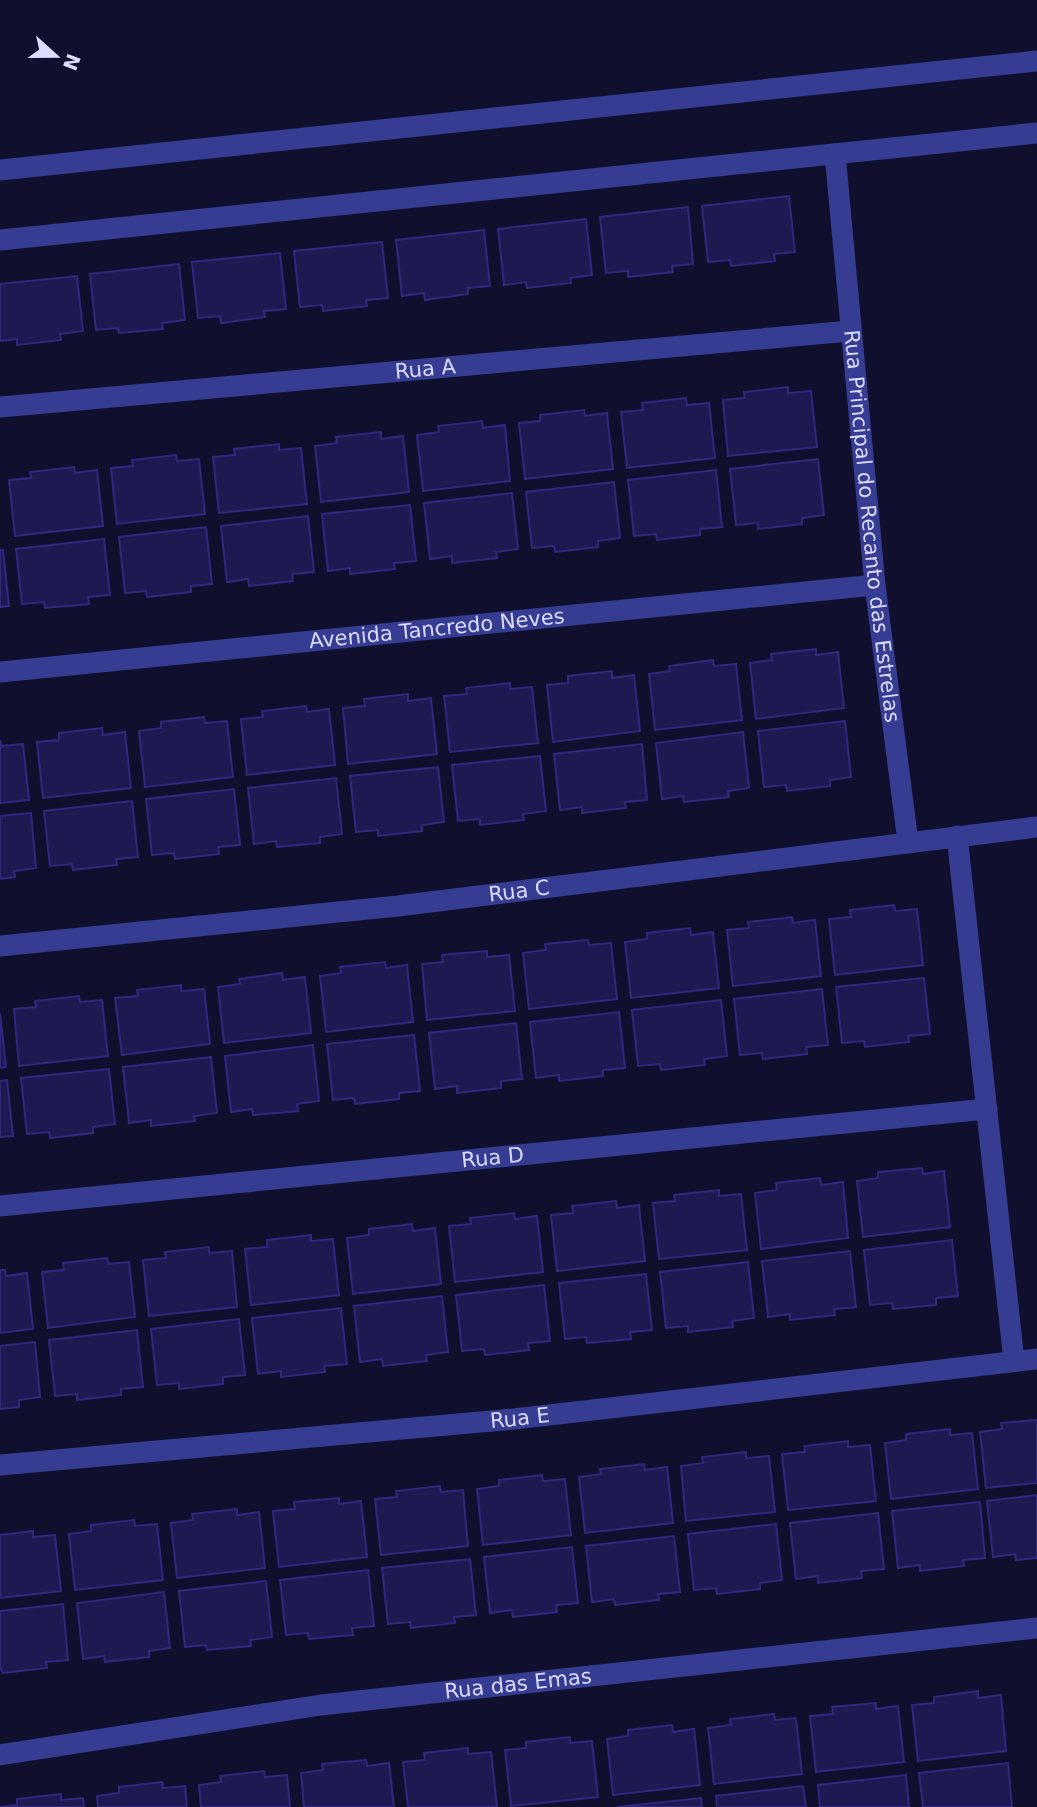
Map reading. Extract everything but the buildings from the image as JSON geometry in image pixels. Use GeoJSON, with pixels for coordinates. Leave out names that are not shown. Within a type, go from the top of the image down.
{"type":"FeatureCollection","features":[{"type":"Feature","properties":{"kind":"street"},"geometry":{"type":"LineString","coordinates":[[0,170],[1037,61]]}},
{"type":"Feature","properties":{"kind":"street"},"geometry":{"type":"LineString","coordinates":[[0,240],[1037,133]]}},
{"type":"Feature","properties":{"kind":"street","name":"Rua Principal do Recanto das Estrelas"},"geometry":{"type":"LineString","coordinates":[[835,154],[875,585],[908,842]]}},
{"type":"Feature","properties":{"kind":"street","name":"Rua A"},"geometry":{"type":"LineString","coordinates":[[0,407],[850,331]]}},
{"type":"Feature","properties":{"kind":"street","name":"Avenida Tancredo Neves"},"geometry":{"type":"LineString","coordinates":[[0,672],[875,585]]}},
{"type":"Feature","properties":{"kind":"street","name":"Rua C"},"geometry":{"type":"LineString","coordinates":[[0,946],[398,906],[1037,827]]}},
{"type":"Feature","properties":{"kind":"street"},"geometry":{"type":"LineString","coordinates":[[957,836],[1014,1362]]}},
{"type":"Feature","properties":{"kind":"street","name":"Rua D"},"geometry":{"type":"LineString","coordinates":[[0,1206],[987,1109]]}},
{"type":"Feature","properties":{"kind":"street","name":"Rua E"},"geometry":{"type":"LineString","coordinates":[[0,1465],[514,1419],[1037,1359]]}},
{"type":"Feature","properties":{"kind":"street","name":"Rua das Emas"},"geometry":{"type":"LineString","coordinates":[[0,1755],[321,1705],[1037,1628]]}}]}
